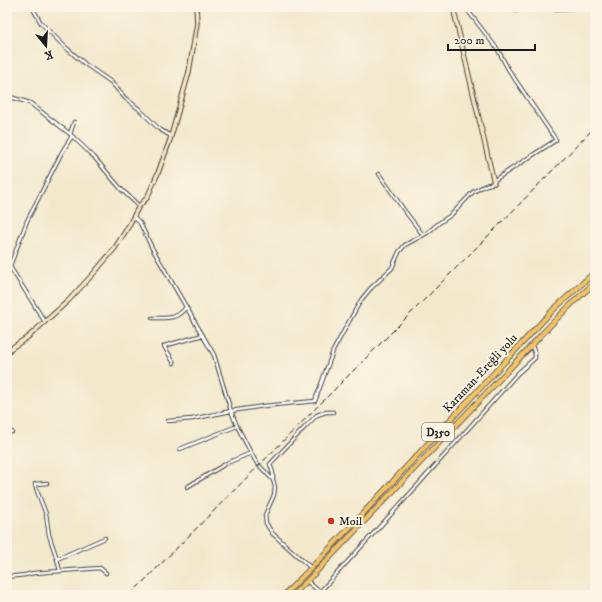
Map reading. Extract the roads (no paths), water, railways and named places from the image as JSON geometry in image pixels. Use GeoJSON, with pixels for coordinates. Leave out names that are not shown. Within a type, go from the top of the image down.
{"type":"FeatureCollection","features":[{"type":"Feature","properties":{"kind":"highway","name":"Karaman-Ereğli yolu"},"geometry":{"type":"LineString","coordinates":[[284,595],[312,568],[553,310],[595,272]]}},
{"type":"Feature","properties":{"kind":"highway","name":"Karaman-Ereğli yolu"},"geometry":{"type":"LineString","coordinates":[[292,595],[558,317],[595,283]]}},
{"type":"Feature","properties":{"kind":"street"},"geometry":{"type":"LineString","coordinates":[[32,7],[41,23],[64,46],[85,64],[111,82],[125,98],[139,109],[159,129],[171,136]]}},
{"type":"Feature","properties":{"kind":"street"},"geometry":{"type":"LineString","coordinates":[[7,353],[10,349],[28,337],[68,301],[94,273],[115,248],[139,206],[147,198],[158,173],[171,136],[189,72],[198,23],[196,7]]}},
{"type":"Feature","properties":{"kind":"street"},"geometry":{"type":"LineString","coordinates":[[453,7],[494,182]]}},
{"type":"Feature","properties":{"kind":"street"},"geometry":{"type":"LineString","coordinates":[[168,421],[192,419],[231,411],[286,403],[308,403],[315,401],[333,351],[361,300],[392,268],[399,252],[405,245],[427,233],[451,215],[473,192],[494,182],[556,140],[508,69],[498,50],[465,7]]}},
{"type":"Feature","properties":{"kind":"street"},"geometry":{"type":"LineString","coordinates":[[507,7],[518,10],[591,7]]}},
{"type":"Feature","properties":{"kind":"street"},"geometry":{"type":"LineString","coordinates":[[7,96],[30,103],[71,135],[94,157],[121,189],[139,206]]}},
{"type":"Feature","properties":{"kind":"street"},"geometry":{"type":"LineString","coordinates":[[10,266],[27,220],[71,135],[74,122]]}},
{"type":"Feature","properties":{"kind":"street"},"geometry":{"type":"LineString","coordinates":[[379,174],[423,235]]}},
{"type":"Feature","properties":{"kind":"street"},"geometry":{"type":"LineString","coordinates":[[134,217],[140,223],[152,248],[214,355],[237,426],[256,462],[272,480],[275,487],[274,495],[265,515],[266,523],[272,533],[312,568]]}},
{"type":"Feature","properties":{"kind":"street"},"geometry":{"type":"LineString","coordinates":[[7,262],[45,322]]}},
{"type":"Feature","properties":{"kind":"street"},"geometry":{"type":"LineString","coordinates":[[152,318],[177,316],[182,313],[186,307]]}},
{"type":"Feature","properties":{"kind":"street"},"geometry":{"type":"LineString","coordinates":[[174,363],[164,346],[203,335]]}},
{"type":"Feature","properties":{"kind":"street"},"geometry":{"type":"LineString","coordinates":[[319,594],[518,373],[535,358],[532,345]]}},
{"type":"Feature","properties":{"kind":"street"},"geometry":{"type":"LineString","coordinates":[[272,480],[273,473],[270,464],[317,415],[326,412],[333,412]]}},
{"type":"Feature","properties":{"kind":"street"},"geometry":{"type":"LineString","coordinates":[[180,450],[237,426]]}},
{"type":"Feature","properties":{"kind":"street"},"geometry":{"type":"LineString","coordinates":[[7,431],[12,432]]}},
{"type":"Feature","properties":{"kind":"street"},"geometry":{"type":"LineString","coordinates":[[187,487],[227,463],[251,453]]}},
{"type":"Feature","properties":{"kind":"street"},"geometry":{"type":"LineString","coordinates":[[48,483],[35,484],[36,491],[46,514],[49,535],[60,571]]}},
{"type":"Feature","properties":{"kind":"street"},"geometry":{"type":"LineString","coordinates":[[57,559],[104,538]]}},
{"type":"Feature","properties":{"kind":"street"},"geometry":{"type":"LineString","coordinates":[[7,577],[34,573],[100,568],[106,573]]}},
{"type":"Feature","properties":{"kind":"street"},"geometry":{"type":"LineString","coordinates":[[307,581],[319,594],[323,595]]}},
{"type":"Feature","properties":{"kind":"railway"},"geometry":{"type":"LineString","coordinates":[[130,595],[595,127]]}},
{"type":"Feature","properties":{"kind":"place","name":"Moil"},"geometry":{"type":"Point","coordinates":[331,521]}}]}
